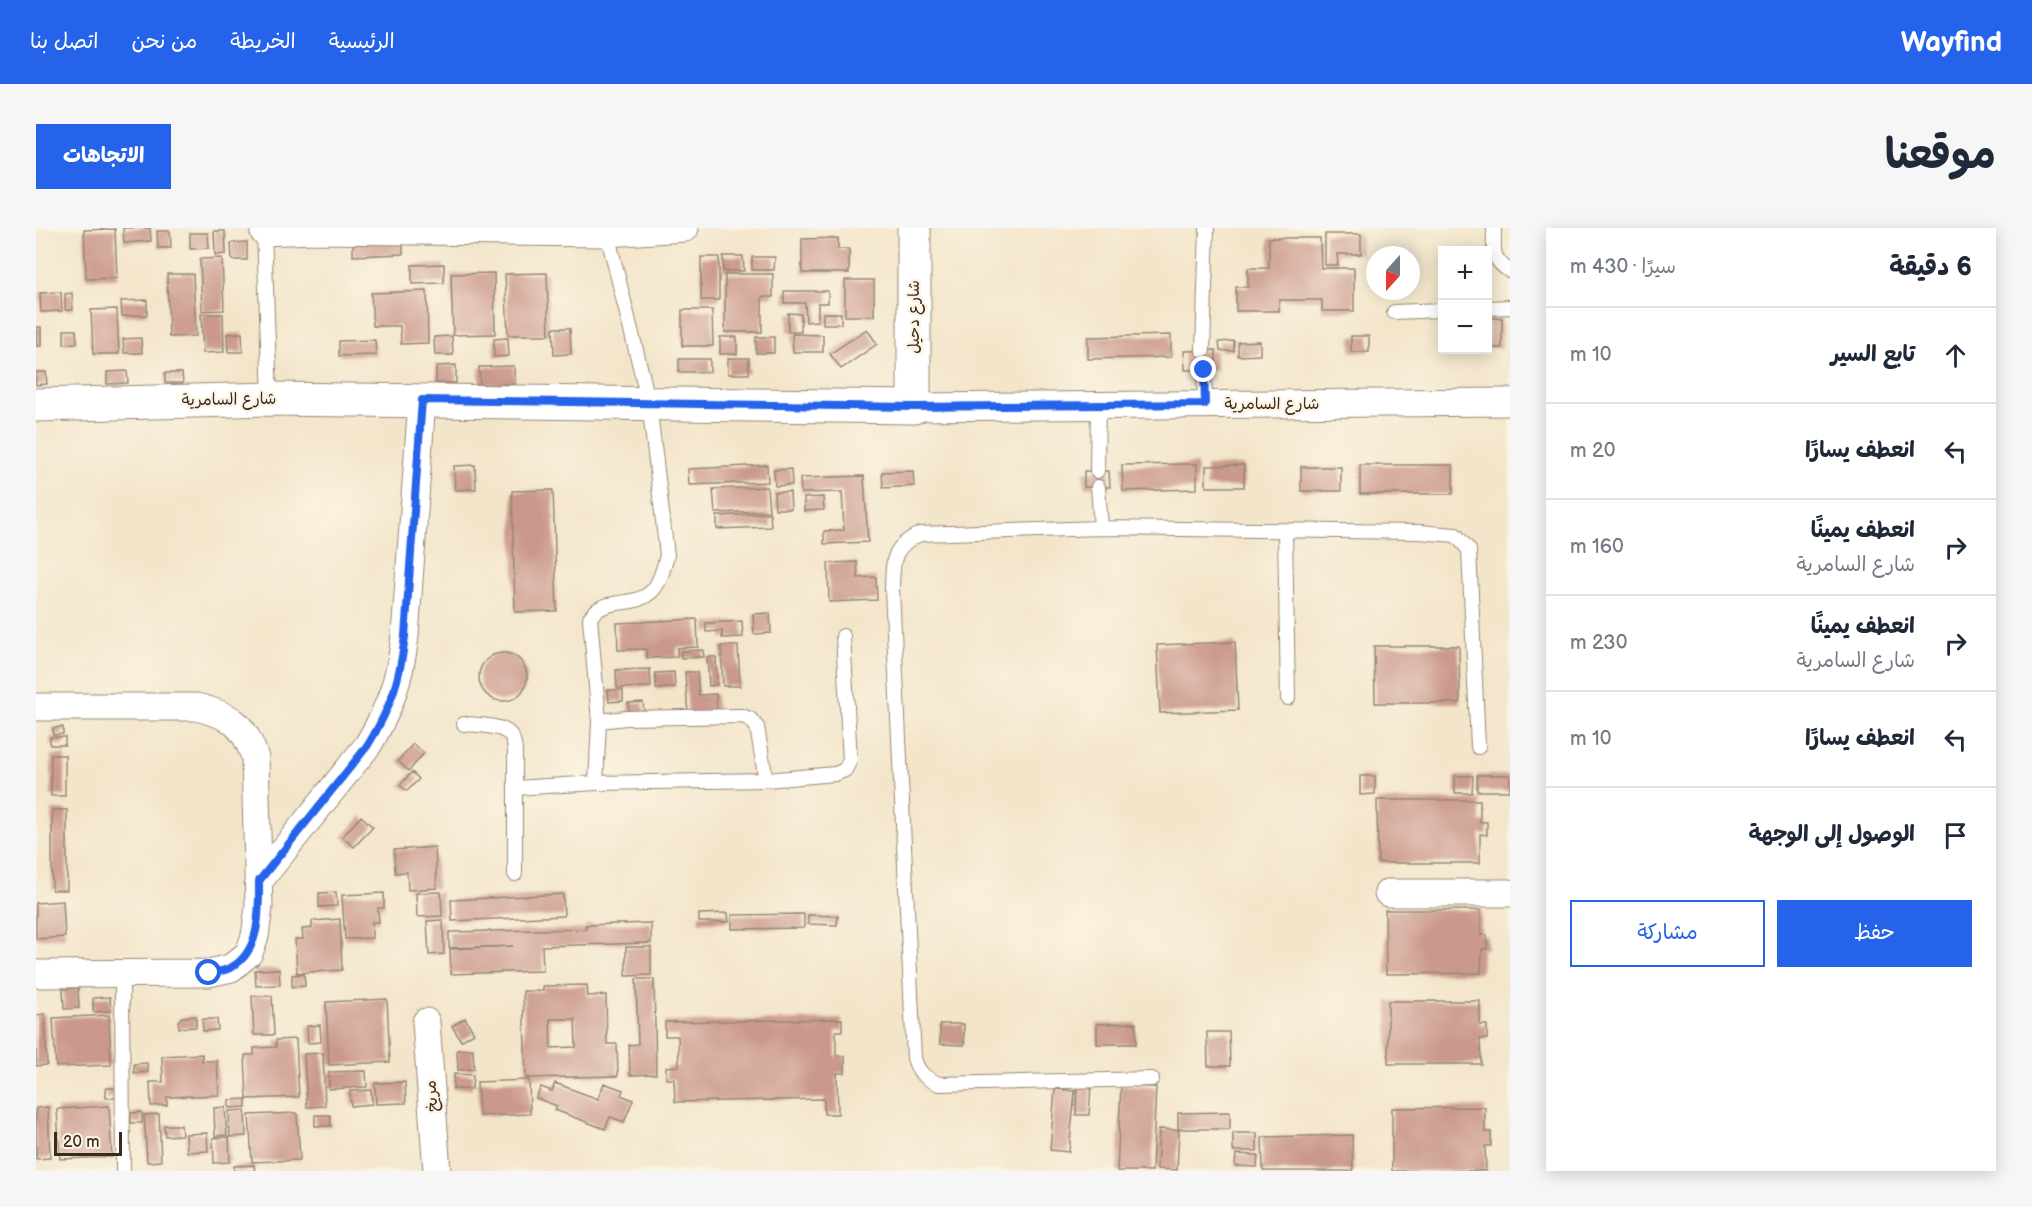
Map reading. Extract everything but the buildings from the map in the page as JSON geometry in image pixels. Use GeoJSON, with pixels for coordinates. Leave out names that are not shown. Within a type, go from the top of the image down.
{"type":"FeatureCollection","features":[{"type":"Feature","properties":{"kind":"street"},"geometry":{"type":"LineString","coordinates":[[264,230],[607,232],[685,228]]}},
{"type":"Feature","properties":{"kind":"street","name":"شارع دحيل"},"geometry":{"type":"LineString","coordinates":[[914,228],[914,407]]}},
{"type":"Feature","properties":{"kind":"street","name":"شارع السامرية"},"geometry":{"type":"LineString","coordinates":[[36,405],[270,399],[914,407],[1510,402]]}},
{"type":"Feature","properties":{"kind":"street"},"geometry":{"type":"LineString","coordinates":[[259,881],[368,745],[383,720],[394,693],[402,665],[405,636],[422,400]]}},
{"type":"Feature","properties":{"kind":"street"},"geometry":{"type":"LineString","coordinates":[[36,707],[196,707],[221,713],[237,725],[249,740],[255,758],[259,881],[259,908],[255,936],[249,953],[231,968],[209,973],[36,974]]}},
{"type":"Feature","properties":{"kind":"street"},"geometry":{"type":"LineString","coordinates":[[1388,893],[1510,893]]}},
{"type":"Feature","properties":{"kind":"street","name":"مريخ"},"geometry":{"type":"LineString","coordinates":[[426,1022],[437,1171]]}},
{"type":"Feature","properties":{"kind":"lane"},"geometry":{"type":"LineString","coordinates":[[1203,350],[1207,228]]}},
{"type":"Feature","properties":{"kind":"lane"},"geometry":{"type":"LineString","coordinates":[[1494,228],[1494,254],[1498,263],[1510,271]]}},
{"type":"Feature","properties":{"kind":"lane"},"geometry":{"type":"LineString","coordinates":[[264,230],[270,399]]}},
{"type":"Feature","properties":{"kind":"lane"},"geometry":{"type":"LineString","coordinates":[[596,783],[599,721],[590,618],[603,605],[631,603],[652,590],[662,573],[667,555],[649,403],[607,232]]}},
{"type":"Feature","properties":{"kind":"lane"},"geometry":{"type":"LineString","coordinates":[[1492,308],[1510,307]]}},
{"type":"Feature","properties":{"kind":"lane"},"geometry":{"type":"LineString","coordinates":[[1394,312],[1438,310]]}},
{"type":"Feature","properties":{"kind":"lane"},"geometry":{"type":"LineString","coordinates":[[1204,370],[1205,404]]}},
{"type":"Feature","properties":{"kind":"lane"},"geometry":{"type":"LineString","coordinates":[[1097,471],[1098,405]]}},
{"type":"Feature","properties":{"kind":"lane"},"geometry":{"type":"LineString","coordinates":[[1098,487],[1101,528]]}},
{"type":"Feature","properties":{"kind":"lane"},"geometry":{"type":"LineString","coordinates":[[1152,1079],[939,1084],[925,1079],[917,1069],[914,1058],[892,589],[893,558],[907,540],[920,534],[1101,528],[1419,532],[1456,535],[1469,550],[1478,747]]}},
{"type":"Feature","properties":{"kind":"lane"},"geometry":{"type":"LineString","coordinates":[[1285,531],[1288,698]]}},
{"type":"Feature","properties":{"kind":"lane"},"geometry":{"type":"LineString","coordinates":[[515,788],[596,783],[766,780],[835,774],[844,770],[850,760],[843,636]]}},
{"type":"Feature","properties":{"kind":"lane"},"geometry":{"type":"LineString","coordinates":[[599,721],[626,718],[742,716],[750,719],[757,727],[766,780]]}},
{"type":"Feature","properties":{"kind":"lane"},"geometry":{"type":"LineString","coordinates":[[464,724],[495,726],[509,731],[514,740],[515,874]]}},
{"type":"Feature","properties":{"kind":"lane"},"geometry":{"type":"LineString","coordinates":[[122,975],[123,1171]]}},
{"type":"Feature","properties":{"kind":"route"},"geometry":{"type":"LineString","coordinates":[[209,973],[231,968],[249,953],[255,936],[259,908],[259,881],[368,745],[383,720],[394,693],[402,665],[405,636],[422,400],[914,407],[1205,404],[1204,370]]}}]}
